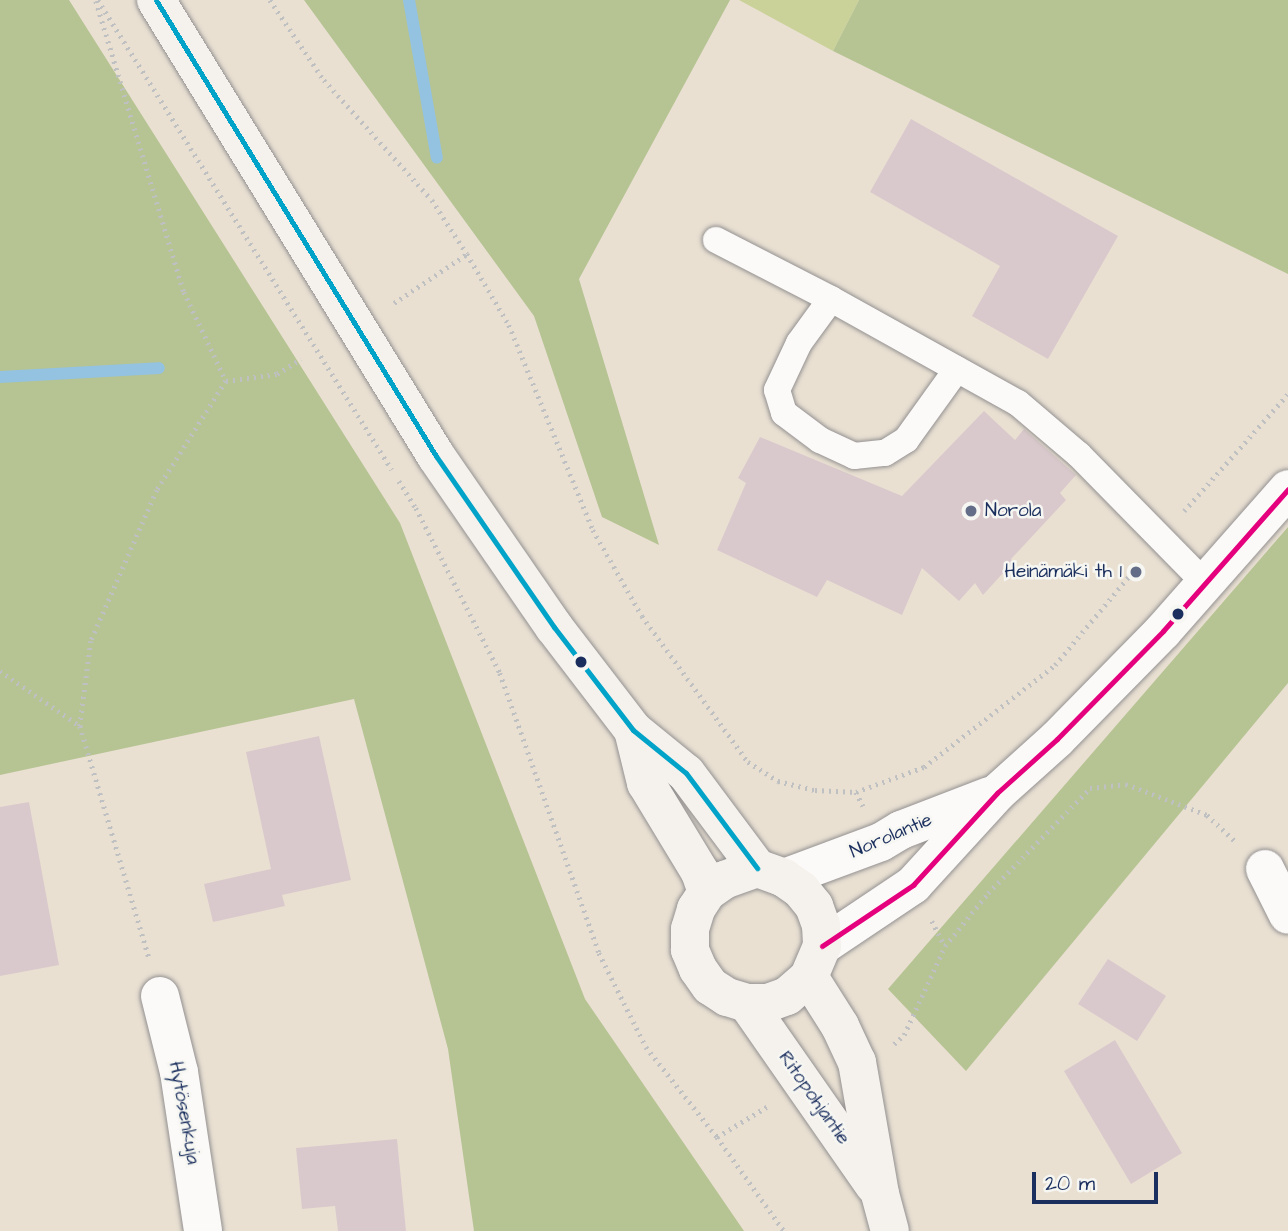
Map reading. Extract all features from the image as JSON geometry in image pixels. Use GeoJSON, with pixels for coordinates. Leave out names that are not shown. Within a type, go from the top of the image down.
{"type":"FeatureCollection","features":[{"type":"Feature","properties":{"kind":"main road"},"geometry":{"type":"LineString","coordinates":[[156,0],[436,456],[554,627],[633,730],[686,773],[771,873],[801,890],[814,906],[821,925],[816,962],[787,996],[768,1003],[747,1003],[727,997],[710,986],[698,969],[690,950],[690,929],[696,909],[707,892],[724,880],[771,873]]}},
{"type":"Feature","properties":{"kind":"main road"},"geometry":{"type":"LineString","coordinates":[[633,730],[646,783],[700,872],[707,892]]}},
{"type":"Feature","properties":{"kind":"main road","name":"Ritopohjantie"},"geometry":{"type":"LineString","coordinates":[[816,962],[857,1062],[880,1194],[890,1231]]}},
{"type":"Feature","properties":{"kind":"main road","name":"Ritopohjantie"},"geometry":{"type":"LineString","coordinates":[[747,1003],[880,1194]]}},
{"type":"Feature","properties":{"kind":"street","name":"Norolantie"},"geometry":{"type":"LineString","coordinates":[[816,962],[913,884],[997,793],[1057,738],[1163,631],[1288,489]]}},
{"type":"Feature","properties":{"kind":"street","name":"Norolantie"},"geometry":{"type":"LineString","coordinates":[[771,873],[881,842],[901,830],[997,793]]}},
{"type":"Feature","properties":{"kind":"street"},"geometry":{"type":"LineString","coordinates":[[1265,869],[1288,915]]}},
{"type":"Feature","properties":{"kind":"street","name":"Hytösenkuja"},"geometry":{"type":"LineString","coordinates":[[160,996],[178,1072],[203,1231]]}},
{"type":"Feature","properties":{"kind":"lane"},"geometry":{"type":"LineString","coordinates":[[716,240],[831,299],[1018,403],[1069,446],[1205,583]]}},
{"type":"Feature","properties":{"kind":"lane"},"geometry":{"type":"LineString","coordinates":[[831,299],[799,343],[777,390],[784,413],[820,440],[855,456],[885,453],[906,440],[957,369]]}},
{"type":"Feature","properties":{"kind":"path"},"geometry":{"type":"LineString","coordinates":[[97,0],[184,292],[226,381]]}},
{"type":"Feature","properties":{"kind":"path"},"geometry":{"type":"LineString","coordinates":[[97,0],[416,508],[500,673],[599,953],[646,1047],[717,1137],[784,1231]]}},
{"type":"Feature","properties":{"kind":"path"},"geometry":{"type":"LineString","coordinates":[[270,0],[324,80],[432,200],[467,254],[509,325],[593,530],[642,616],[748,762],[778,781],[815,790],[856,792],[924,767],[1055,665]]}},
{"type":"Feature","properties":{"kind":"path"},"geometry":{"type":"LineString","coordinates":[[394,303],[467,254]]}},
{"type":"Feature","properties":{"kind":"path"},"geometry":{"type":"LineString","coordinates":[[160,996],[80,726],[91,641],[157,490],[226,381],[277,374],[301,359]]}},
{"type":"Feature","properties":{"kind":"path"},"geometry":{"type":"LineString","coordinates":[[0,671],[80,726]]}},
{"type":"Feature","properties":{"kind":"path"},"geometry":{"type":"LineString","coordinates":[[913,884],[945,946],[988,893],[1090,788],[1126,784],[1207,816],[1265,869]]}},
{"type":"Feature","properties":{"kind":"path"},"geometry":{"type":"LineString","coordinates":[[856,792],[881,842]]}},
{"type":"Feature","properties":{"kind":"green space"},"geometry":{"type":"Polygon","coordinates":[[[0,0],[69,0],[400,523],[585,999],[744,1231],[474,1231],[448,1049],[354,699],[0,775],[0,0]]]}},
{"type":"Feature","properties":{"kind":"green space"},"geometry":{"type":"Polygon","coordinates":[[[304,0],[730,0],[579,279],[659,545],[602,517],[534,316],[304,0]]]}},
{"type":"Feature","properties":{"kind":"green space"},"geometry":{"type":"Polygon","coordinates":[[[739,0],[859,0],[833,51],[739,0]]]}},
{"type":"Feature","properties":{"kind":"green space"},"geometry":{"type":"Polygon","coordinates":[[[859,0],[1288,0],[1288,274],[833,51],[859,0]]]}},
{"type":"Feature","properties":{"kind":"green space"},"geometry":{"type":"Polygon","coordinates":[[[1288,527],[1288,683],[966,1071],[888,989],[1288,527]]]}},
{"type":"Feature","properties":{"kind":"building"},"geometry":{"type":"Polygon","coordinates":[[[911,119],[1118,236],[1048,359],[972,316],[1000,266],[870,192],[911,119]]]}},
{"type":"Feature","properties":{"kind":"building","name":"Norola"},"geometry":{"type":"Polygon","coordinates":[[[984,411],[1015,440],[1024,429],[1076,475],[1060,493],[1066,500],[1011,559],[1013,562],[983,595],[975,583],[959,601],[922,568],[902,615],[827,580],[817,597],[717,550],[746,483],[738,478],[760,437],[902,496],[984,411]]]}},
{"type":"Feature","properties":{"kind":"building"},"geometry":{"type":"Polygon","coordinates":[[[319,736],[351,880],[282,895],[285,906],[213,922],[204,884],[271,869],[246,752],[319,736]]]}},
{"type":"Feature","properties":{"kind":"building"},"geometry":{"type":"Polygon","coordinates":[[[29,802],[59,965],[0,976],[0,807],[29,802]]]}},
{"type":"Feature","properties":{"kind":"building"},"geometry":{"type":"Polygon","coordinates":[[[1108,959],[1166,996],[1137,1041],[1078,1004],[1108,959]]]}},
{"type":"Feature","properties":{"kind":"building"},"geometry":{"type":"Polygon","coordinates":[[[1115,1040],[1182,1153],[1131,1184],[1064,1071],[1115,1040]]]}},
{"type":"Feature","properties":{"kind":"building"},"geometry":{"type":"Polygon","coordinates":[[[397,1139],[406,1231],[338,1231],[335,1206],[302,1209],[296,1148],[397,1139]]]}},
{"type":"Feature","properties":{"kind":"waterway"},"geometry":{"type":"LineString","coordinates":[[409,0],[437,158]]}},
{"type":"Feature","properties":{"kind":"waterway"},"geometry":{"type":"LineString","coordinates":[[0,377],[159,368]]}},
{"type":"Feature","properties":{"kind":"transit line"},"geometry":{"type":"LineString","coordinates":[[156,0],[436,456],[554,627],[633,730],[686,773],[757,868]]}},
{"type":"Feature","properties":{"kind":"transit line"},"geometry":{"type":"LineString","coordinates":[[822,946],[913,885],[997,793],[1057,739],[1163,631],[1288,489]]}},
{"type":"Feature","properties":{"kind":"place","name":"Norola"},"geometry":{"type":"Point","coordinates":[971,511]}},
{"type":"Feature","properties":{"kind":"place","name":"Heinämäki th 1"},"geometry":{"type":"Point","coordinates":[1136,572]}}]}
